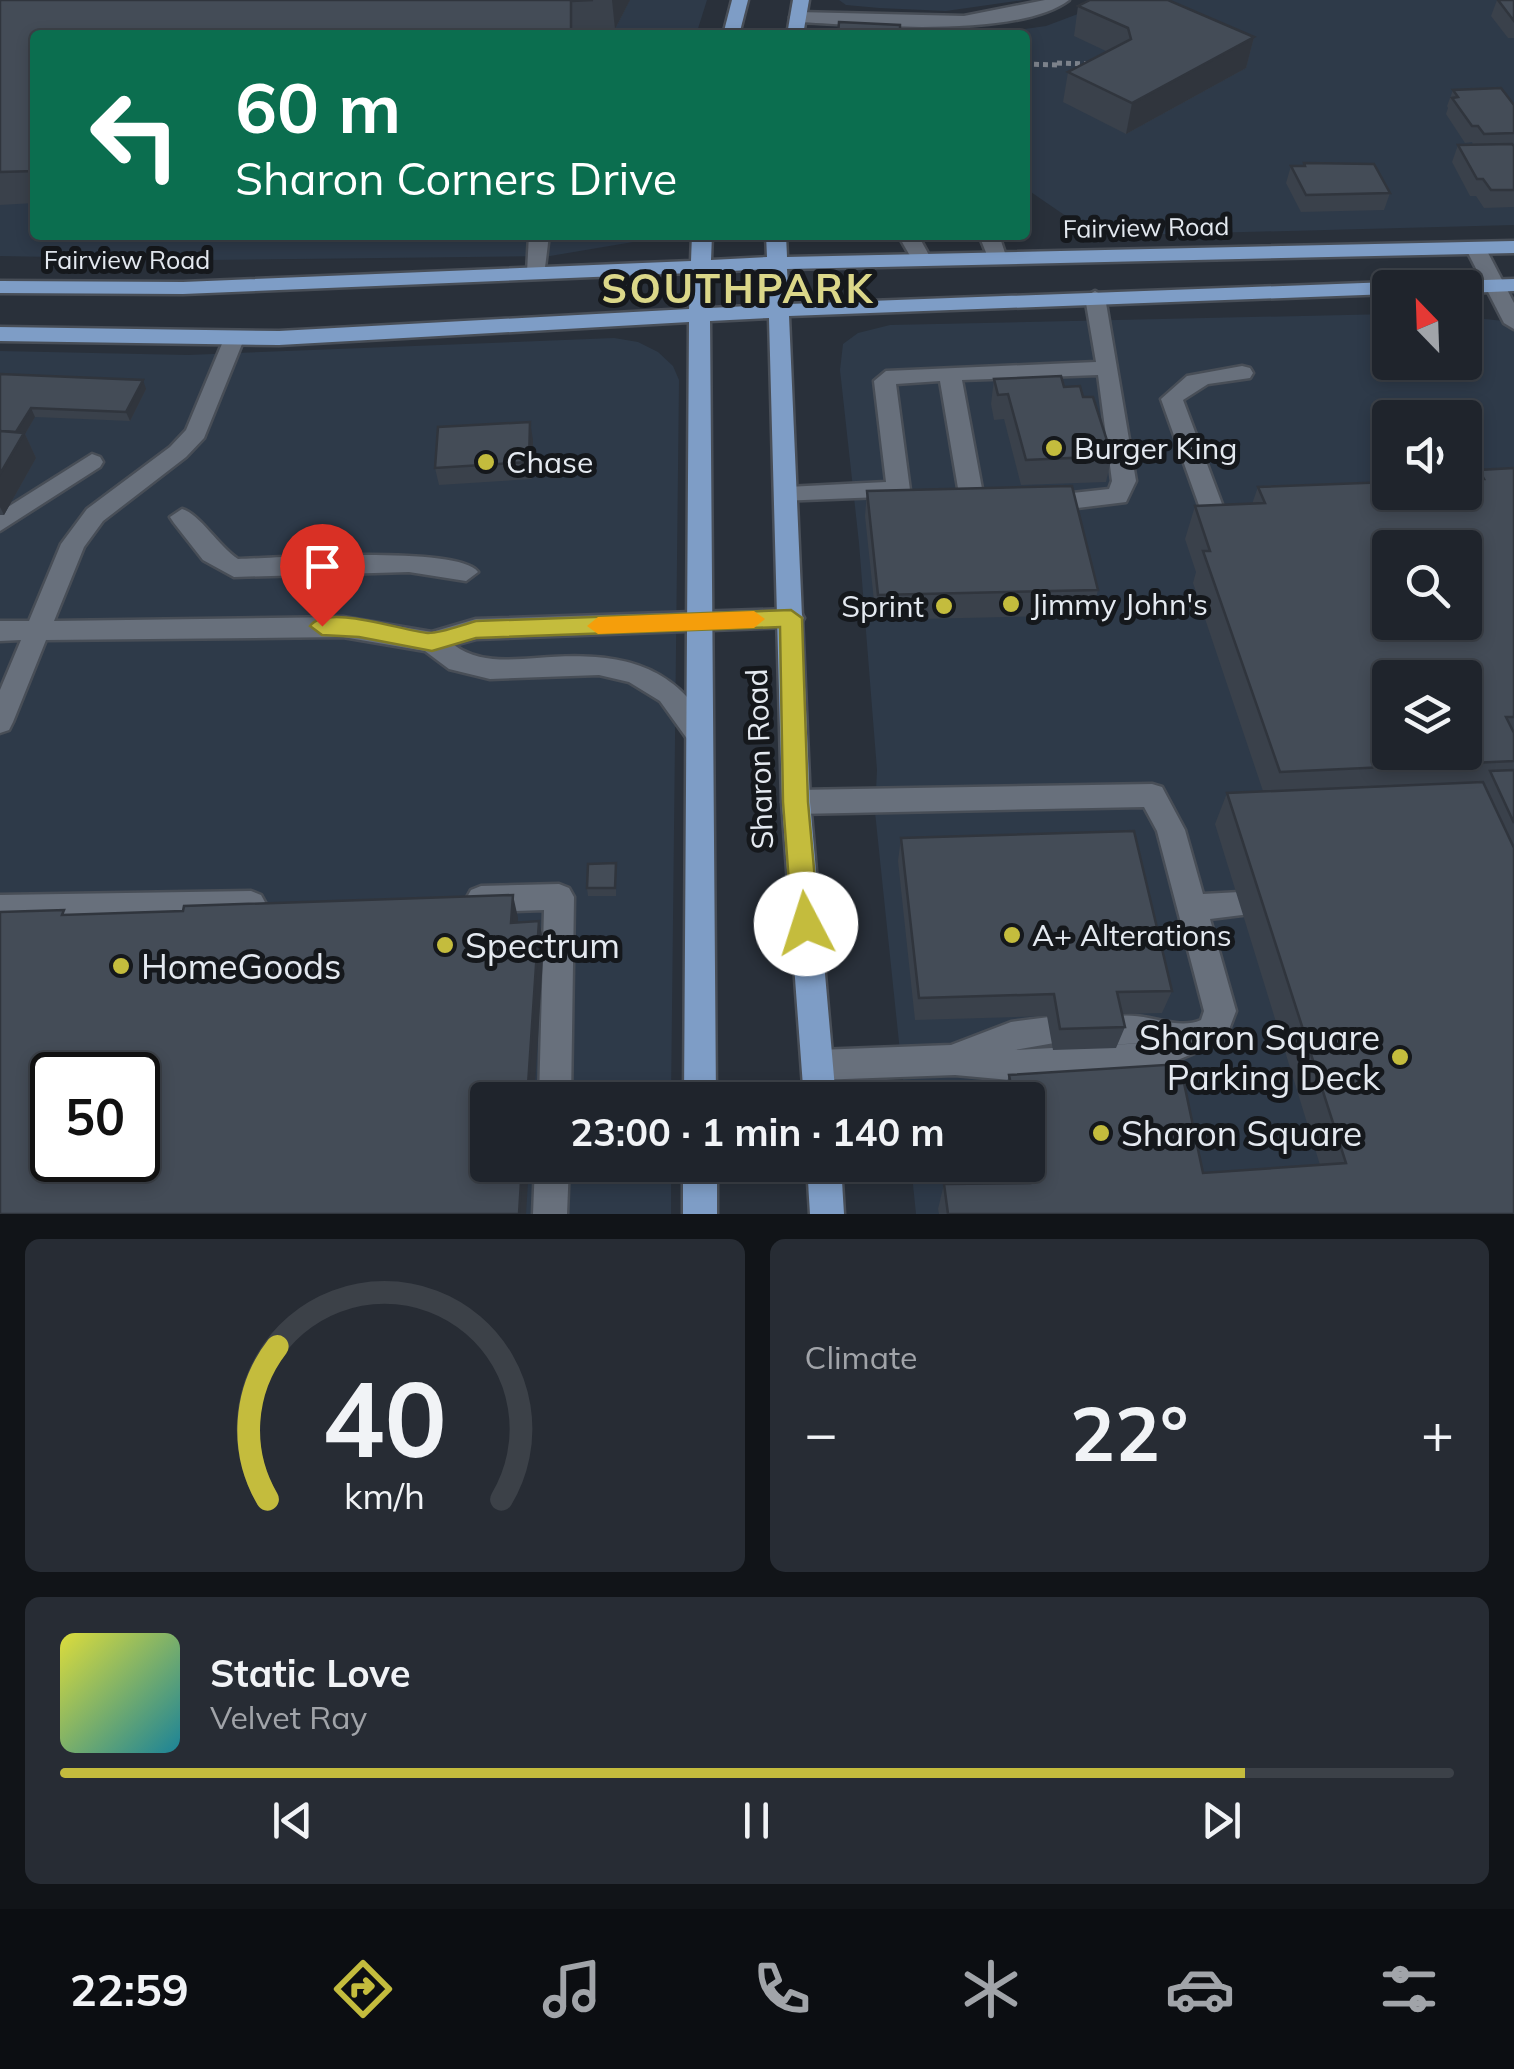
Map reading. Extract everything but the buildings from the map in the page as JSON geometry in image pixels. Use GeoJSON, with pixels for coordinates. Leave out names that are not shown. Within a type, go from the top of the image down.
{"type":"FeatureCollection","features":[{"type":"Feature","properties":{"kind":"main road"},"geometry":{"type":"LineString","coordinates":[[732,30],[740,0]]}},
{"type":"Feature","properties":{"kind":"main road","name":"Sharon Road"},"geometry":{"type":"LineString","coordinates":[[700,1082],[702,240]]}},
{"type":"Feature","properties":{"kind":"main road","name":"Sharon Road"},"geometry":{"type":"LineString","coordinates":[[776,240],[796,802],[819,1082]]}},
{"type":"Feature","properties":{"kind":"main road","name":"Fairview Road"},"geometry":{"type":"LineString","coordinates":[[0,287],[184,288],[920,257],[1514,248]]}},
{"type":"Feature","properties":{"kind":"main road"},"geometry":{"type":"LineString","coordinates":[[0,334],[234,339],[1095,297],[1372,289]]}},
{"type":"Feature","properties":{"kind":"main road"},"geometry":{"type":"LineString","coordinates":[[700,1182],[700,1214]]}},
{"type":"Feature","properties":{"kind":"main road"},"geometry":{"type":"LineString","coordinates":[[825,1182],[827,1214]]}},
{"type":"Feature","properties":{"kind":"street"},"geometry":{"type":"LineString","coordinates":[[798,17],[968,22],[1038,9],[1061,0]]}},
{"type":"Feature","properties":{"kind":"street"},"geometry":{"type":"LineString","coordinates":[[536,272],[539,240]]}},
{"type":"Feature","properties":{"kind":"street"},"geometry":{"type":"LineString","coordinates":[[911,240],[920,257]]}},
{"type":"Feature","properties":{"kind":"street"},"geometry":{"type":"LineString","coordinates":[[991,240],[996,256]]}},
{"type":"Feature","properties":{"kind":"street"},"geometry":{"type":"LineString","coordinates":[[1476,249],[1504,285],[1514,323]]}},
{"type":"Feature","properties":{"kind":"street"},"geometry":{"type":"LineString","coordinates":[[1022,506],[1118,496],[1124,481],[1095,297]]}},
{"type":"Feature","properties":{"kind":"street"},"geometry":{"type":"LineString","coordinates":[[0,722],[63,562],[84,527],[196,433],[234,339]]}},
{"type":"Feature","properties":{"kind":"street"},"geometry":{"type":"LineString","coordinates":[[898,490],[885,382],[894,376],[1108,368]]}},
{"type":"Feature","properties":{"kind":"street"},"geometry":{"type":"LineString","coordinates":[[1222,537],[1172,398],[1183,384],[1206,376],[1242,372]]}},
{"type":"Feature","properties":{"kind":"street"},"geometry":{"type":"LineString","coordinates":[[950,374],[971,494]]}},
{"type":"Feature","properties":{"kind":"street"},"geometry":{"type":"LineString","coordinates":[[0,523],[92,462]]}},
{"type":"Feature","properties":{"kind":"street"},"geometry":{"type":"LineString","coordinates":[[787,495],[898,490],[998,498]]}},
{"type":"Feature","properties":{"kind":"street"},"geometry":{"type":"LineString","coordinates":[[182,517],[212,554],[234,568],[409,563],[466,572]]}},
{"type":"Feature","properties":{"kind":"street"},"geometry":{"type":"LineString","coordinates":[[0,631],[343,627],[432,642],[476,629],[791,618]]}},
{"type":"Feature","properties":{"kind":"street"},"geometry":{"type":"LineString","coordinates":[[432,642],[451,660],[477,666],[572,664],[627,668],[652,679],[677,698],[698,732]]}},
{"type":"Feature","properties":{"kind":"street"},"geometry":{"type":"LineString","coordinates":[[796,802],[1152,795],[1171,830],[1220,1011],[1214,1030],[1147,1058],[1020,1066],[955,1060],[818,1065]]}},
{"type":"Feature","properties":{"kind":"street"},"geometry":{"type":"LineString","coordinates":[[451,900],[558,897],[555,1082]]}},
{"type":"Feature","properties":{"kind":"street"},"geometry":{"type":"LineString","coordinates":[[0,908],[276,904]]}},
{"type":"Feature","properties":{"kind":"street"},"geometry":{"type":"LineString","coordinates":[[1192,906],[1240,905]]}},
{"type":"Feature","properties":{"kind":"street"},"geometry":{"type":"LineString","coordinates":[[1112,1030],[1140,1028],[1187,1040]]}},
{"type":"Feature","properties":{"kind":"street"},"geometry":{"type":"LineString","coordinates":[[955,1060],[980,1043],[1002,1036],[1050,1032]]}},
{"type":"Feature","properties":{"kind":"street"},"geometry":{"type":"LineString","coordinates":[[550,1214],[551,1182]]}},
{"type":"Feature","properties":{"kind":"path"},"geometry":{"type":"LineString","coordinates":[[1030,64],[1107,64]]}},
{"type":"Feature","properties":{"kind":"shaded area"},"geometry":{"type":"Polygon","coordinates":[[[0,0],[707,0],[698,30],[30,30],[30,240],[645,240],[550,256],[209,260],[0,256],[0,0]]]}},
{"type":"Feature","properties":{"kind":"shaded area"},"geometry":{"type":"Polygon","coordinates":[[[839,0],[1024,0],[946,11],[846,5],[839,0]]]}},
{"type":"Feature","properties":{"kind":"shaded area"},"geometry":{"type":"Polygon","coordinates":[[[1115,0],[1514,0],[1514,225],[1095,236],[1030,191],[1030,30],[1018,30],[1046,26],[1115,0]]]}},
{"type":"Feature","properties":{"kind":"shaded area"},"geometry":{"type":"Polygon","coordinates":[[[1372,314],[1372,380],[1482,380],[1482,319],[1514,322],[1514,1214],[916,1214],[913,1182],[1045,1182],[1045,1082],[903,1082],[875,812],[877,770],[840,370],[843,344],[858,333],[890,325],[1372,314]]]}},
{"type":"Feature","properties":{"kind":"shaded area"},"geometry":{"type":"Polygon","coordinates":[[[614,338],[638,342],[658,352],[673,366],[679,380],[671,1082],[470,1082],[470,1182],[671,1182],[671,1214],[0,1214],[0,351],[188,355],[614,338]]]}},
{"type":"Feature","properties":{"kind":"slow traffic"},"geometry":{"type":"LineString","coordinates":[[598,626],[754,619]]}},
{"type":"Feature","properties":{"kind":"place","name":"Burger King"},"geometry":{"type":"Point","coordinates":[1054,448]}},
{"type":"Feature","properties":{"kind":"place","name":"Chase"},"geometry":{"type":"Point","coordinates":[486,462]}},
{"type":"Feature","properties":{"kind":"place","name":"Jimmy John's"},"geometry":{"type":"Point","coordinates":[1011,604]}},
{"type":"Feature","properties":{"kind":"place","name":"Sprint"},"geometry":{"type":"Point","coordinates":[944,606]}},
{"type":"Feature","properties":{"kind":"place","name":"A+ Alterations"},"geometry":{"type":"Point","coordinates":[1012,935]}},
{"type":"Feature","properties":{"kind":"place","name":"Spectrum"},"geometry":{"type":"Point","coordinates":[445,945]}},
{"type":"Feature","properties":{"kind":"place","name":"HomeGoods"},"geometry":{"type":"Point","coordinates":[121,966]}},
{"type":"Feature","properties":{"kind":"place","name":"Sharon Square Parking Deck"},"geometry":{"type":"Point","coordinates":[1400,1057]}},
{"type":"Feature","properties":{"kind":"place","name":"Sharon Square"},"geometry":{"type":"Point","coordinates":[1101,1133]}},
{"type":"Feature","properties":{"kind":"district","name":"SOUTHPARK"},"geometry":{"type":"Point","coordinates":[738,288]}},
{"type":"Feature","properties":{"kind":"route"},"geometry":{"type":"LineString","coordinates":[[322,626],[359,628],[432,642],[476,629],[791,618],[796,802],[806,924]]}}]}
